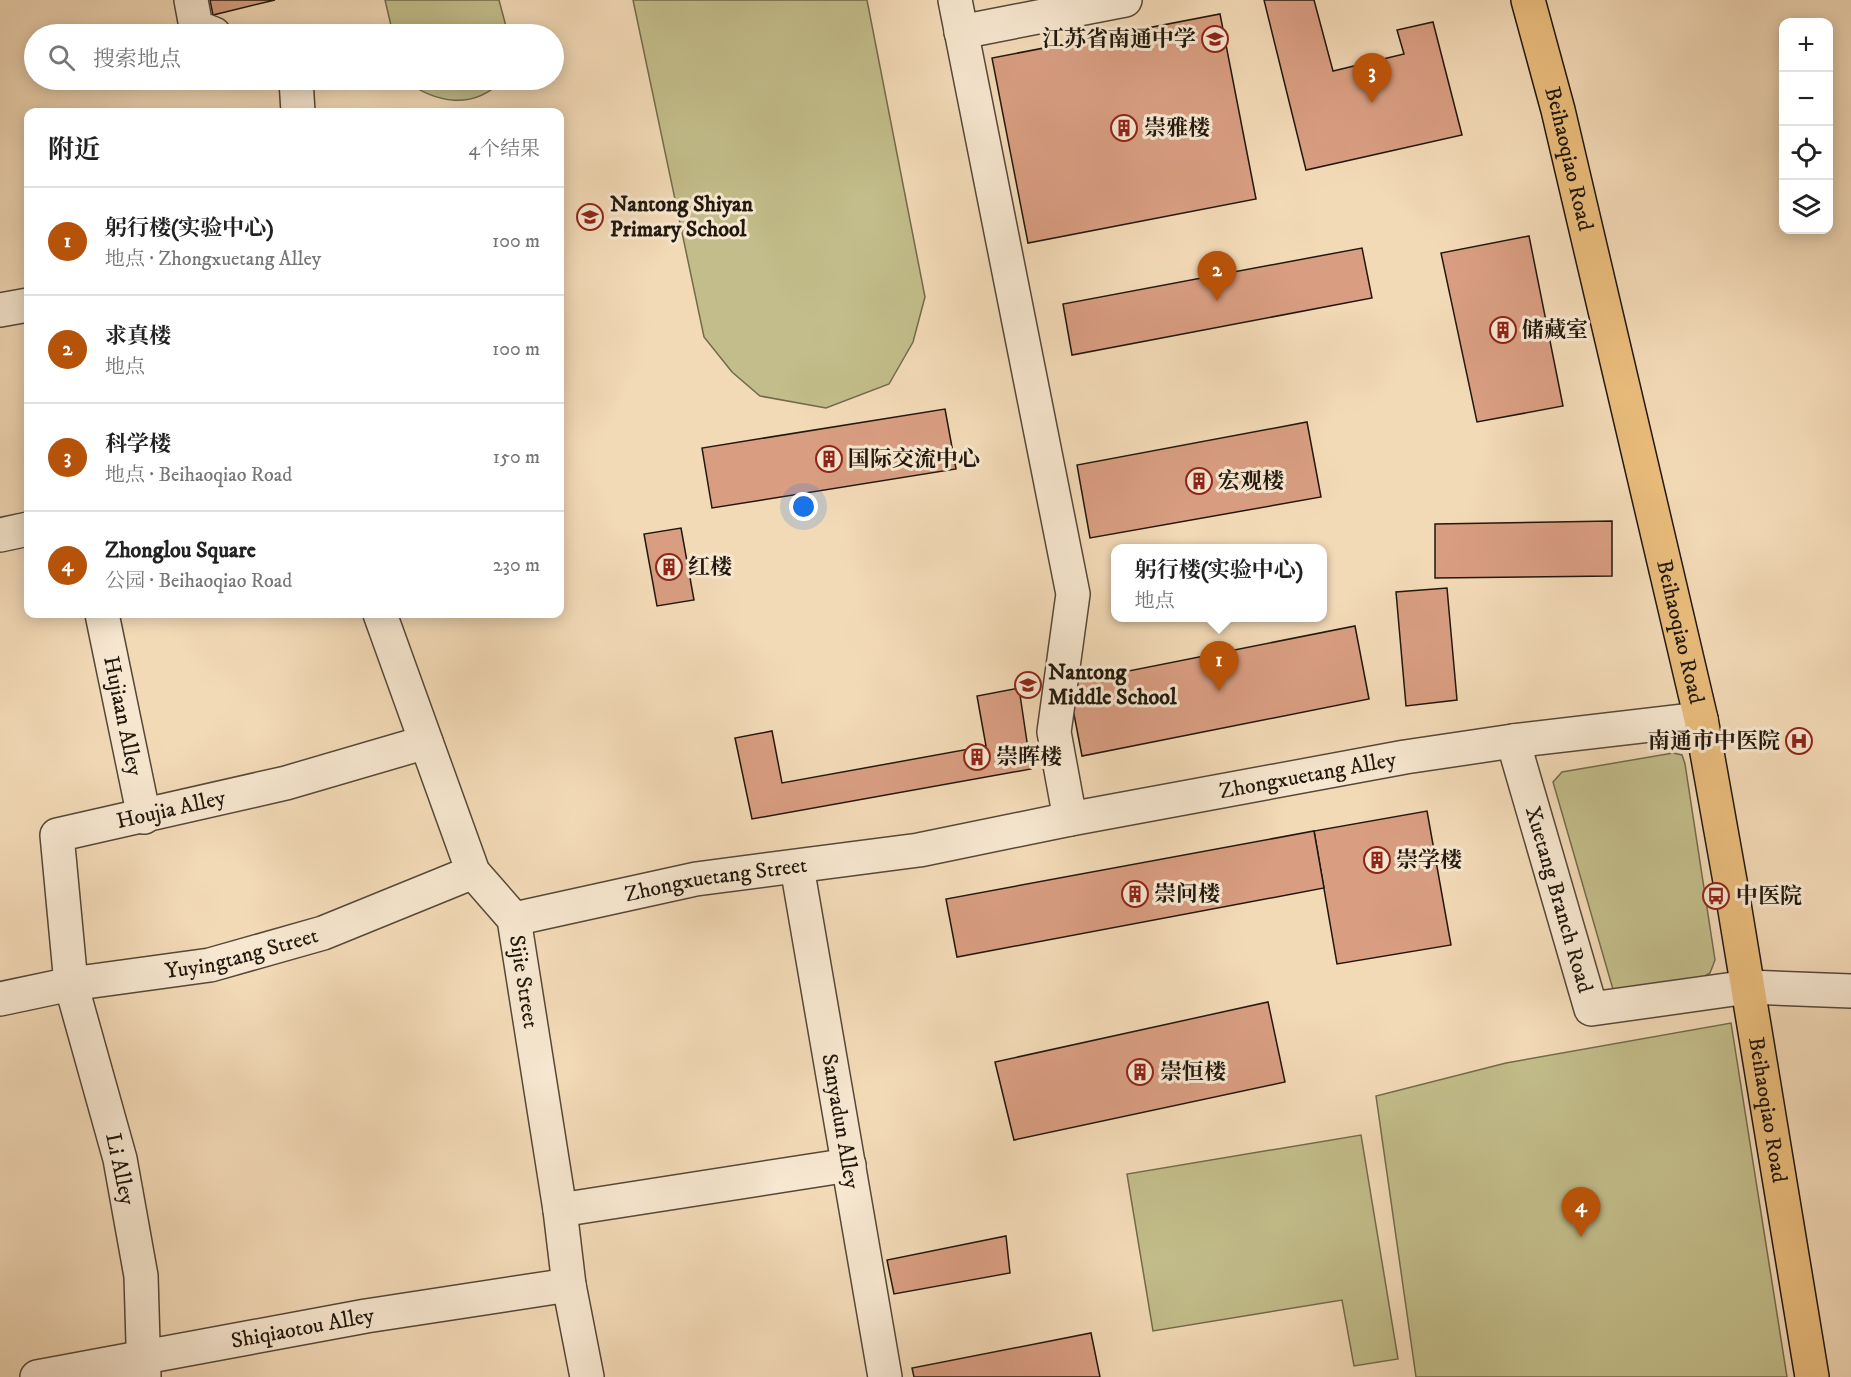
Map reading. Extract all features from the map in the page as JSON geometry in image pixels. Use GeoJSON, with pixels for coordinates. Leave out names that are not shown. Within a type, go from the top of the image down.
{"type":"FeatureCollection","features":[{"type":"Feature","properties":{"kind":"main road","name":"Beihaoqiao Road"},"geometry":{"type":"LineString","coordinates":[[1528,0],[1557,110],[1701,719],[1812,1377]]}},
{"type":"Feature","properties":{"kind":"street"},"geometry":{"type":"LineString","coordinates":[[955,0],[1073,594],[1054,732],[1070,819]]}},
{"type":"Feature","properties":{"kind":"street"},"geometry":{"type":"LineString","coordinates":[[961,32],[1125,0]]}},
{"type":"Feature","properties":{"kind":"street"},"geometry":{"type":"LineString","coordinates":[[297,90],[298,108]]}},
{"type":"Feature","properties":{"kind":"street"},"geometry":{"type":"LineString","coordinates":[[0,310],[24,306]]}},
{"type":"Feature","properties":{"kind":"street"},"geometry":{"type":"LineString","coordinates":[[0,535],[24,530]]}},
{"type":"Feature","properties":{"kind":"street","name":"Hujiaan Alley"},"geometry":{"type":"LineString","coordinates":[[103,618],[144,817]]}},
{"type":"Feature","properties":{"kind":"street","name":"Sijie Street"},"geometry":{"type":"LineString","coordinates":[[381,618],[473,872],[514,919],[560,1210],[569,1285],[587,1377]]}},
{"type":"Feature","properties":{"kind":"street","name":"Zhongxuetang Alley"},"geometry":{"type":"LineString","coordinates":[[919,850],[1070,819],[1405,757],[1513,741],[1701,719]]}},
{"type":"Feature","properties":{"kind":"street","name":"Xuetang Branch Road"},"geometry":{"type":"LineString","coordinates":[[1513,741],[1591,1009],[1748,987]]}},
{"type":"Feature","properties":{"kind":"street","name":"Houjia Alley"},"geometry":{"type":"LineString","coordinates":[[71,984],[57,835],[286,783],[426,742]]}},
{"type":"Feature","properties":{"kind":"street","name":"Zhongxuetang Street"},"geometry":{"type":"LineString","coordinates":[[514,919],[696,879],[919,850]]}},
{"type":"Feature","properties":{"kind":"street","name":"Sanyadun Alley"},"geometry":{"type":"LineString","coordinates":[[797,867],[885,1377]]}},
{"type":"Feature","properties":{"kind":"street","name":"Yuyingtang Street"},"geometry":{"type":"LineString","coordinates":[[0,999],[71,984],[210,965],[244,956],[323,933],[473,872]]}},
{"type":"Feature","properties":{"kind":"street","name":"Li Alley"},"geometry":{"type":"LineString","coordinates":[[71,984],[120,1159],[141,1276],[143,1368]]}},
{"type":"Feature","properties":{"kind":"street"},"geometry":{"type":"LineString","coordinates":[[1748,987],[1851,991]]}},
{"type":"Feature","properties":{"kind":"street"},"geometry":{"type":"LineString","coordinates":[[560,1210],[849,1166]]}},
{"type":"Feature","properties":{"kind":"street","name":"Shiqiaotou Alley"},"geometry":{"type":"LineString","coordinates":[[37,1377],[143,1368],[366,1316],[569,1285]]}},
{"type":"Feature","properties":{"kind":"shaded area"},"geometry":{"type":"Polygon","coordinates":[[[385,0],[499,0],[505,24],[391,24],[385,0]]]}},
{"type":"Feature","properties":{"kind":"shaded area"},"geometry":{"type":"Polygon","coordinates":[[[633,0],[867,0],[925,297],[913,342],[889,384],[826,408],[760,396],[732,372],[704,337],[633,0]]]}},
{"type":"Feature","properties":{"kind":"shaded area"},"geometry":{"type":"Polygon","coordinates":[[[420,90],[491,90],[466,100],[441,98],[420,90]]]}},
{"type":"Feature","properties":{"kind":"shaded area"},"geometry":{"type":"Polygon","coordinates":[[[1673,753],[1682,755],[1685,764],[1715,960],[1710,973],[1698,980],[1614,993],[1553,782],[1562,772],[1673,753]]]}},
{"type":"Feature","properties":{"kind":"shaded area"},"geometry":{"type":"Polygon","coordinates":[[[1731,1023],[1787,1377],[1416,1377],[1376,1096],[1506,1063],[1731,1023]]]}},
{"type":"Feature","properties":{"kind":"shaded area"},"geometry":{"type":"Polygon","coordinates":[[[1361,1135],[1398,1359],[1354,1366],[1342,1300],[1153,1331],[1127,1174],[1361,1135]]]}},
{"type":"Feature","properties":{"kind":"building"},"geometry":{"type":"Polygon","coordinates":[[[210,0],[275,0],[213,15],[210,0]]]}},
{"type":"Feature","properties":{"kind":"building"},"geometry":{"type":"Polygon","coordinates":[[[1264,0],[1314,0],[1333,71],[1404,54],[1397,30],[1433,22],[1462,135],[1306,170],[1264,0]]]}},
{"type":"Feature","properties":{"kind":"building","name":"崇雅楼"},"geometry":{"type":"Polygon","coordinates":[[[1220,14],[1256,199],[1028,243],[992,58],[1220,14]]]}},
{"type":"Feature","properties":{"kind":"building","name":"储藏室"},"geometry":{"type":"Polygon","coordinates":[[[1529,236],[1563,406],[1477,422],[1441,253],[1529,236]]]}},
{"type":"Feature","properties":{"kind":"building"},"geometry":{"type":"Polygon","coordinates":[[[1362,248],[1372,298],[1072,355],[1063,304],[1362,248]]]}},
{"type":"Feature","properties":{"kind":"building","name":"国际交流中心"},"geometry":{"type":"Polygon","coordinates":[[[945,409],[956,469],[712,508],[702,448],[945,409]]]}},
{"type":"Feature","properties":{"kind":"building","name":"宏观楼"},"geometry":{"type":"Polygon","coordinates":[[[1307,422],[1321,497],[1090,538],[1077,465],[1307,422]]]}},
{"type":"Feature","properties":{"kind":"building"},"geometry":{"type":"Polygon","coordinates":[[[1612,521],[1612,576],[1435,578],[1435,524],[1612,521]]]}},
{"type":"Feature","properties":{"kind":"building","name":"红楼"},"geometry":{"type":"Polygon","coordinates":[[[681,528],[694,600],[657,606],[644,534],[681,528]]]}},
{"type":"Feature","properties":{"kind":"building"},"geometry":{"type":"Polygon","coordinates":[[[1447,588],[1457,700],[1406,706],[1396,592],[1447,588]]]}},
{"type":"Feature","properties":{"kind":"building"},"geometry":{"type":"Polygon","coordinates":[[[1355,626],[1369,699],[1082,756],[1068,683],[1355,626]]]}},
{"type":"Feature","properties":{"kind":"building","name":"崇晖楼"},"geometry":{"type":"Polygon","coordinates":[[[1019,688],[1031,769],[752,819],[735,738],[772,731],[782,783],[986,746],[977,696],[1019,688]]]}},
{"type":"Feature","properties":{"kind":"building","name":"崇学楼"},"geometry":{"type":"Polygon","coordinates":[[[1427,811],[1451,945],[1337,964],[1314,831],[1427,811]]]}},
{"type":"Feature","properties":{"kind":"building","name":"崇问楼"},"geometry":{"type":"Polygon","coordinates":[[[1314,831],[1324,888],[957,957],[946,899],[1314,831]]]}},
{"type":"Feature","properties":{"kind":"building","name":"崇恒楼"},"geometry":{"type":"Polygon","coordinates":[[[1268,1002],[1285,1082],[1014,1140],[995,1062],[1268,1002]]]}},
{"type":"Feature","properties":{"kind":"building"},"geometry":{"type":"Polygon","coordinates":[[[1006,1236],[1010,1273],[894,1294],[887,1260],[1006,1236]]]}},
{"type":"Feature","properties":{"kind":"building"},"geometry":{"type":"Polygon","coordinates":[[[1091,1333],[1100,1377],[914,1377],[912,1368],[1091,1333]]]}},
{"type":"Feature","properties":{"kind":"place","name":"江苏省南通中学"},"geometry":{"type":"Point","coordinates":[1215,39]}},
{"type":"Feature","properties":{"kind":"place","name":"科学楼"},"geometry":{"type":"Point","coordinates":[1372,103]}},
{"type":"Feature","properties":{"kind":"place","name":"崇雅楼"},"geometry":{"type":"Point","coordinates":[1124,128]}},
{"type":"Feature","properties":{"kind":"place","name":"Nantong Shiyan Primary School"},"geometry":{"type":"Point","coordinates":[590,217]}},
{"type":"Feature","properties":{"kind":"place","name":"求真楼"},"geometry":{"type":"Point","coordinates":[1217,301]}},
{"type":"Feature","properties":{"kind":"place","name":"储藏室"},"geometry":{"type":"Point","coordinates":[1503,330]}},
{"type":"Feature","properties":{"kind":"place","name":"国际交流中心"},"geometry":{"type":"Point","coordinates":[829,459]}},
{"type":"Feature","properties":{"kind":"place","name":"宏观楼"},"geometry":{"type":"Point","coordinates":[1199,481]}},
{"type":"Feature","properties":{"kind":"place","name":"红楼"},"geometry":{"type":"Point","coordinates":[669,567]}},
{"type":"Feature","properties":{"kind":"place","name":"Nantong Middle School"},"geometry":{"type":"Point","coordinates":[1028,685]}},
{"type":"Feature","properties":{"kind":"place","name":"躬行楼(实验中心)"},"geometry":{"type":"Point","coordinates":[1219,691]}},
{"type":"Feature","properties":{"kind":"place","name":"南通市中医院"},"geometry":{"type":"Point","coordinates":[1799,741]}},
{"type":"Feature","properties":{"kind":"place","name":"崇晖楼"},"geometry":{"type":"Point","coordinates":[977,757]}},
{"type":"Feature","properties":{"kind":"place","name":"崇学楼"},"geometry":{"type":"Point","coordinates":[1377,860]}},
{"type":"Feature","properties":{"kind":"place","name":"崇问楼"},"geometry":{"type":"Point","coordinates":[1135,894]}},
{"type":"Feature","properties":{"kind":"place","name":"中医院"},"geometry":{"type":"Point","coordinates":[1716,896]}},
{"type":"Feature","properties":{"kind":"place","name":"崇恒楼"},"geometry":{"type":"Point","coordinates":[1140,1072]}},
{"type":"Feature","properties":{"kind":"place","name":"Zhonglou Square"},"geometry":{"type":"Point","coordinates":[1581,1237]}}]}
